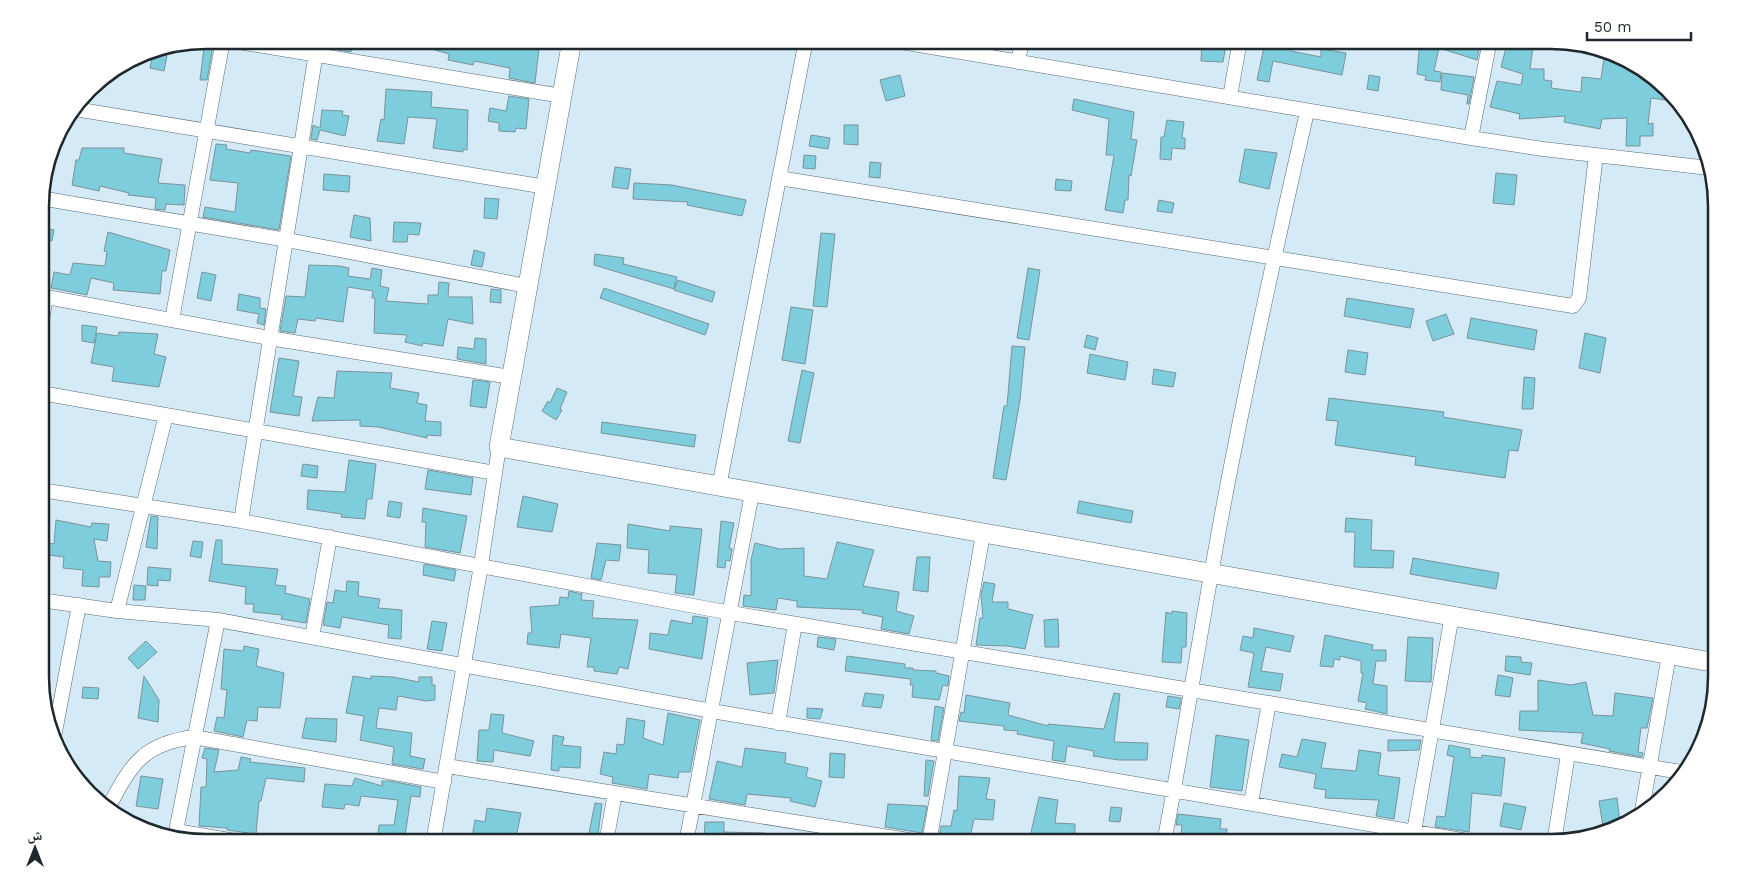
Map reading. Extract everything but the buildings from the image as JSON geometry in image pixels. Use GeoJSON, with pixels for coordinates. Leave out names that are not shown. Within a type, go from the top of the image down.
{"type":"FeatureCollection","features":[{"type":"Feature","properties":{"kind":"street"},"geometry":{"type":"LineString","coordinates":[[172,320],[221,49]]}},
{"type":"Feature","properties":{"kind":"street"},"geometry":{"type":"LineString","coordinates":[[241,521],[254,430],[287,240],[317,49]]}},
{"type":"Feature","properties":{"kind":"street"},"geometry":{"type":"LineString","coordinates":[[327,49],[562,96]]}},
{"type":"Feature","properties":{"kind":"street"},"geometry":{"type":"LineString","coordinates":[[435,834],[482,565],[511,376],[570,49]]}},
{"type":"Feature","properties":{"kind":"street"},"geometry":{"type":"LineString","coordinates":[[719,487],[804,49]]}},
{"type":"Feature","properties":{"kind":"street"},"geometry":{"type":"LineString","coordinates":[[942,49],[1230,97],[1307,112],[1471,138],[1596,155],[1703,166]]}},
{"type":"Feature","properties":{"kind":"street"},"geometry":{"type":"LineString","coordinates":[[1018,62],[1020,49]]}},
{"type":"Feature","properties":{"kind":"street"},"geometry":{"type":"LineString","coordinates":[[1230,97],[1238,49]]}},
{"type":"Feature","properties":{"kind":"street"},"geometry":{"type":"LineString","coordinates":[[1471,138],[1488,49]]}},
{"type":"Feature","properties":{"kind":"street"},"geometry":{"type":"LineString","coordinates":[[81,110],[546,187]]}},
{"type":"Feature","properties":{"kind":"street"},"geometry":{"type":"LineString","coordinates":[[1166,834],[1211,574],[1273,257],[1307,112]]}},
{"type":"Feature","properties":{"kind":"street"},"geometry":{"type":"LineString","coordinates":[[779,178],[1573,306],[1579,298],[1596,155]]}},
{"type":"Feature","properties":{"kind":"street"},"geometry":{"type":"LineString","coordinates":[[49,200],[287,240],[527,286]]}},
{"type":"Feature","properties":{"kind":"street"},"geometry":{"type":"LineString","coordinates":[[49,297],[269,338],[511,376]]}},
{"type":"Feature","properties":{"kind":"street"},"geometry":{"type":"LineString","coordinates":[[49,394],[495,473]]}},
{"type":"Feature","properties":{"kind":"street"},"geometry":{"type":"LineString","coordinates":[[117,611],[166,415]]}},
{"type":"Feature","properties":{"kind":"street"},"geometry":{"type":"LineString","coordinates":[[499,447],[1708,661]]}},
{"type":"Feature","properties":{"kind":"street"},"geometry":{"type":"LineString","coordinates":[[49,491],[241,521],[330,537],[731,614],[1676,771]]}},
{"type":"Feature","properties":{"kind":"street"},"geometry":{"type":"LineString","coordinates":[[688,834],[731,614],[752,493]]}},
{"type":"Feature","properties":{"kind":"street"},"geometry":{"type":"LineString","coordinates":[[930,834],[946,751],[982,534]]}},
{"type":"Feature","properties":{"kind":"street"},"geometry":{"type":"LineString","coordinates":[[312,637],[330,537]]}},
{"type":"Feature","properties":{"kind":"street"},"geometry":{"type":"LineString","coordinates":[[49,601],[117,611],[218,620],[712,712],[1174,789],[1399,834]]}},
{"type":"Feature","properties":{"kind":"street"},"geometry":{"type":"LineString","coordinates":[[55,721],[78,605]]}},
{"type":"Feature","properties":{"kind":"street"},"geometry":{"type":"LineString","coordinates":[[1414,834],[1433,732],[1452,615]]}},
{"type":"Feature","properties":{"kind":"street"},"geometry":{"type":"LineString","coordinates":[[176,831],[218,620]]}},
{"type":"Feature","properties":{"kind":"street"},"geometry":{"type":"LineString","coordinates":[[778,723],[795,624]]}},
{"type":"Feature","properties":{"kind":"street"},"geometry":{"type":"LineString","coordinates":[[1643,804],[1669,654]]}},
{"type":"Feature","properties":{"kind":"street"},"geometry":{"type":"LineString","coordinates":[[1251,803],[1268,704]]}},
{"type":"Feature","properties":{"kind":"street"},"geometry":{"type":"LineString","coordinates":[[111,803],[123,779],[134,763],[152,749],[175,739],[194,737],[444,782]]}},
{"type":"Feature","properties":{"kind":"street"},"geometry":{"type":"LineString","coordinates":[[1555,834],[1568,754]]}},
{"type":"Feature","properties":{"kind":"street"},"geometry":{"type":"LineString","coordinates":[[447,766],[871,834]]}},
{"type":"Feature","properties":{"kind":"street"},"geometry":{"type":"LineString","coordinates":[[608,834],[615,794]]}}]}
